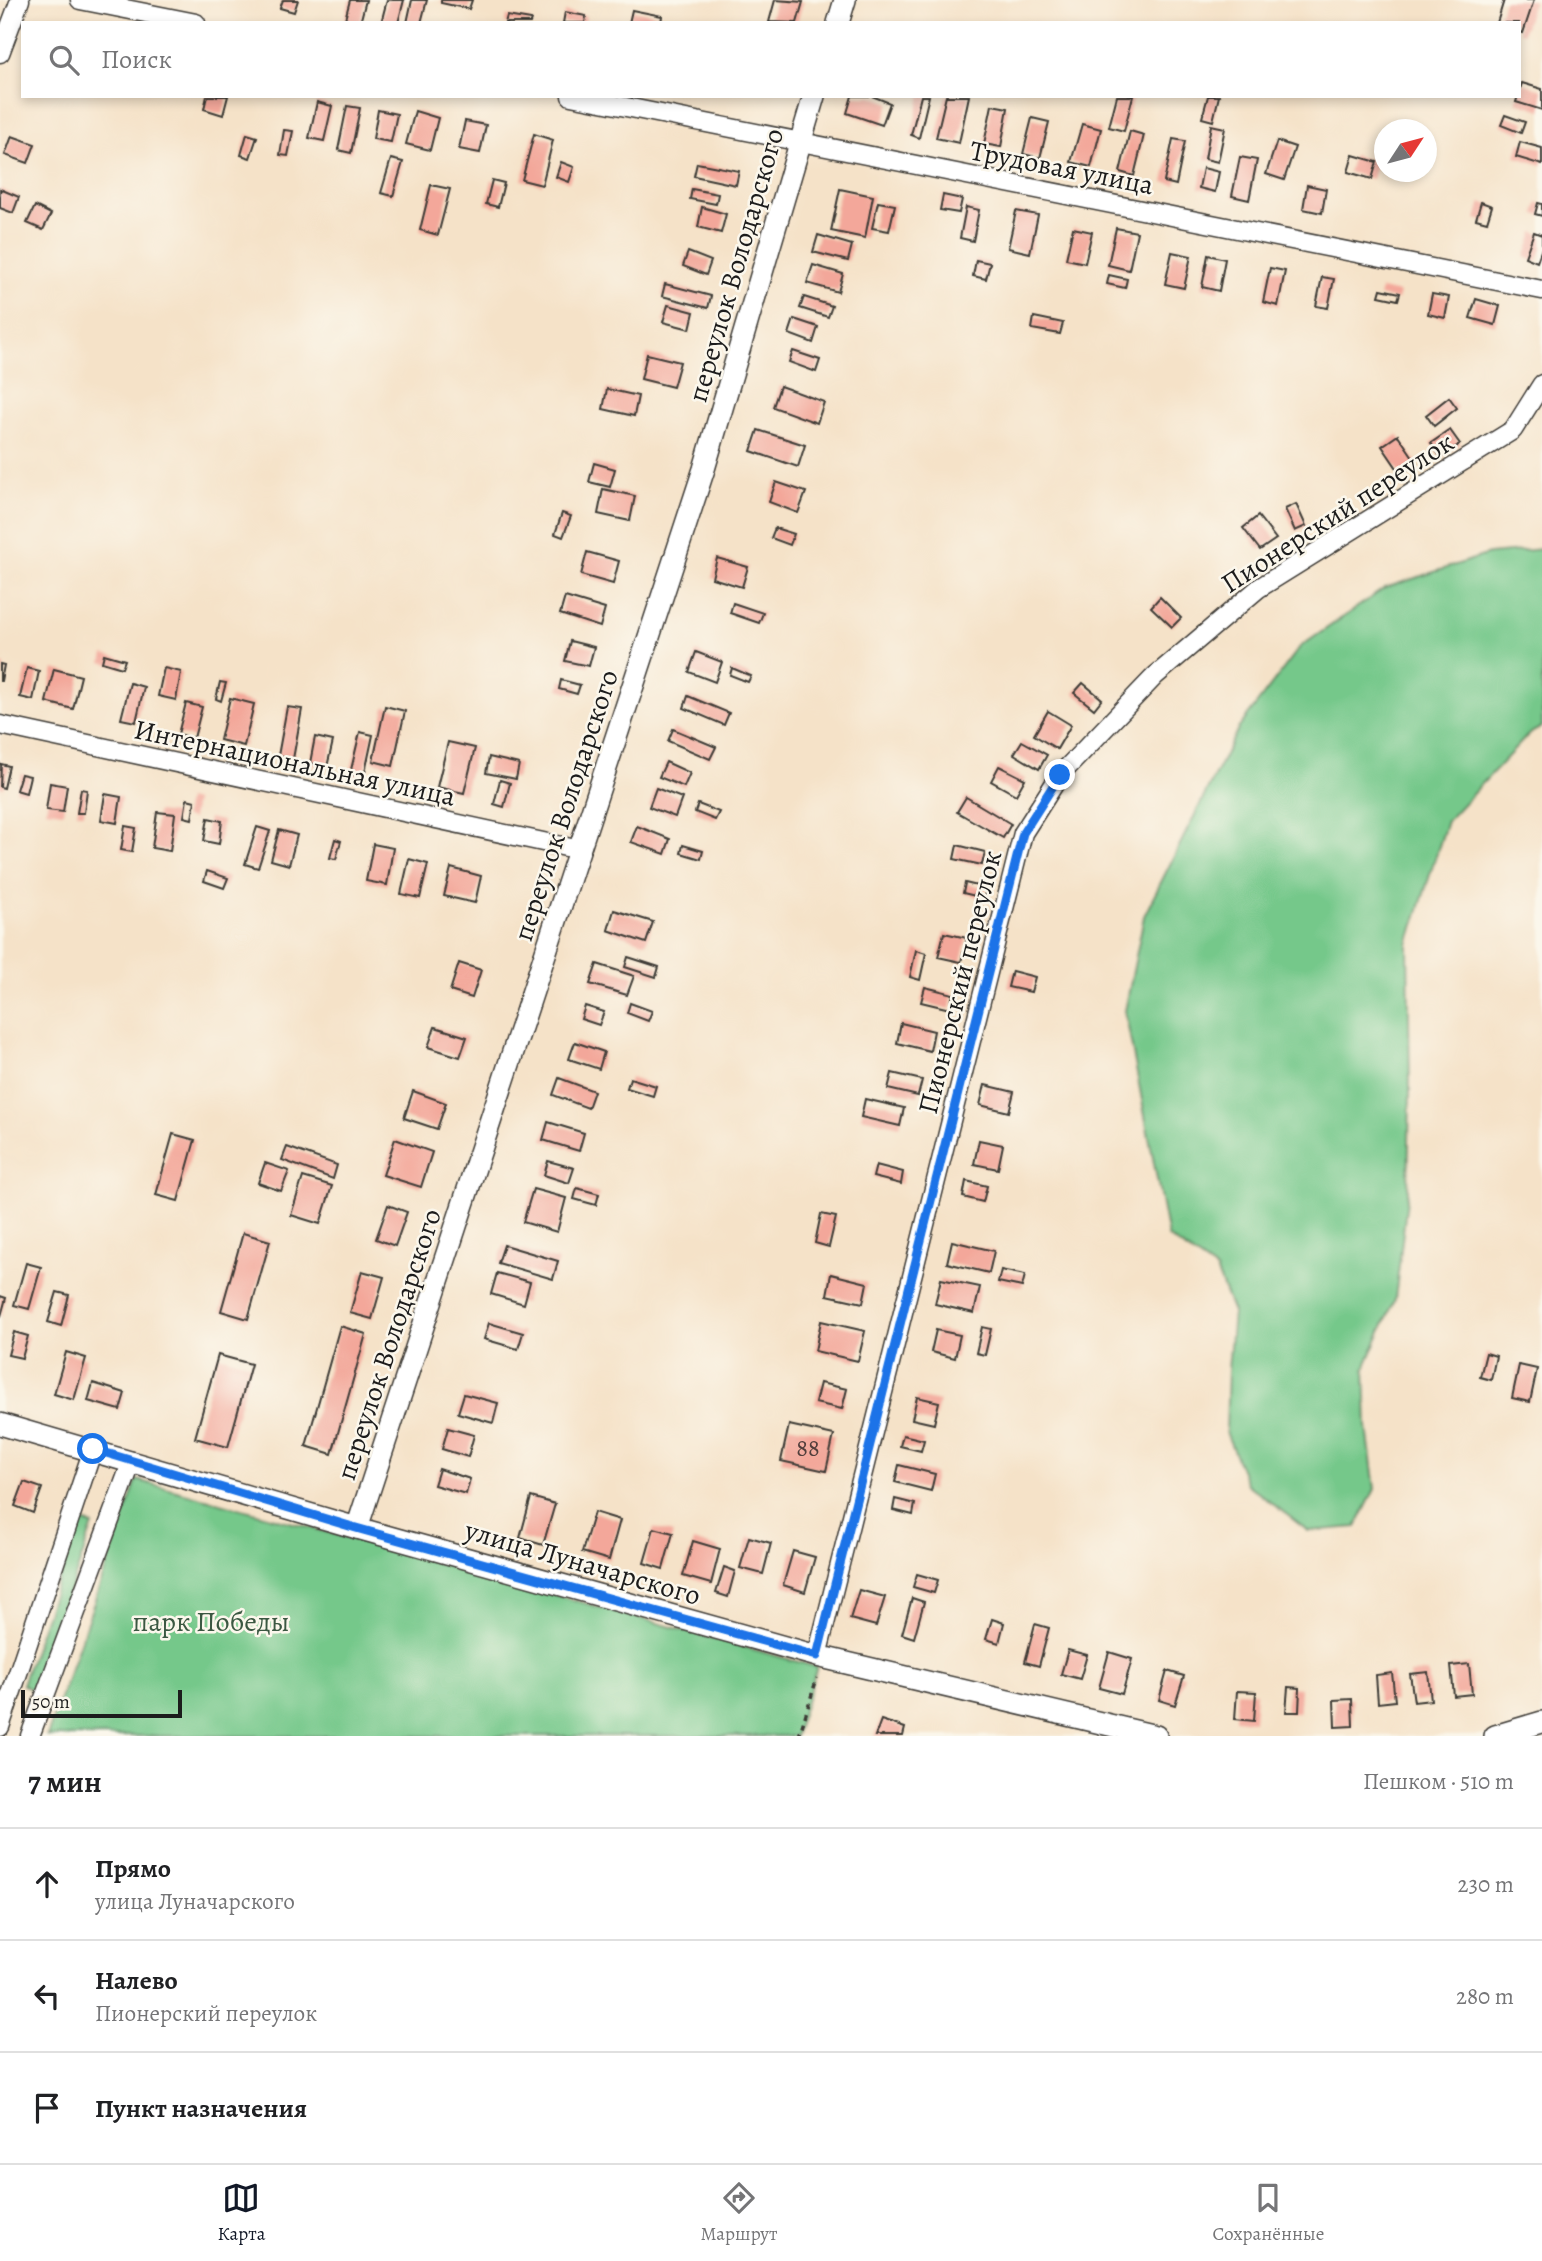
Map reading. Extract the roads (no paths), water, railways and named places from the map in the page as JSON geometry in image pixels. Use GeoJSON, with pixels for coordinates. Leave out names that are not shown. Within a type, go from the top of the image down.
{"type":"FeatureCollection","features":[{"type":"Feature","properties":{"kind":"street"},"geometry":{"type":"LineString","coordinates":[[0,53],[20,0]]}},
{"type":"Feature","properties":{"kind":"street"},"geometry":{"type":"LineString","coordinates":[[80,0],[186,21]]}},
{"type":"Feature","properties":{"kind":"street"},"geometry":{"type":"LineString","coordinates":[[839,21],[845,0]]}},
{"type":"Feature","properties":{"kind":"street","name":"Трудовая улица"},"geometry":{"type":"LineString","coordinates":[[581,98],[1542,290]]}},
{"type":"Feature","properties":{"kind":"street","name":"переулок Володарского"},"geometry":{"type":"LineString","coordinates":[[356,1528],[704,469],[813,98]]}},
{"type":"Feature","properties":{"kind":"street","name":"Пионерский переулок"},"geometry":{"type":"LineString","coordinates":[[821,1657],[1023,833],[1060,775],[1155,676],[1259,588],[1513,430],[1542,384]]}},
{"type":"Feature","properties":{"kind":"street","name":"Интернациональная улица"},"geometry":{"type":"LineString","coordinates":[[0,725],[580,850]]}},
{"type":"Feature","properties":{"kind":"street","name":"улица Луначарского"},"geometry":{"type":"LineString","coordinates":[[0,1424],[356,1528],[821,1657],[1156,1736]]}},
{"type":"Feature","properties":{"kind":"street"},"geometry":{"type":"LineString","coordinates":[[0,1727],[93,1449]]}},
{"type":"Feature","properties":{"kind":"street"},"geometry":{"type":"LineString","coordinates":[[30,1736],[132,1461]]}},
{"type":"Feature","properties":{"kind":"street"},"geometry":{"type":"LineString","coordinates":[[1496,1736],[1542,1722]]}},
{"type":"Feature","properties":{"kind":"park label","name":"парк Победы"},"geometry":{"type":"Point","coordinates":[211,1621]}}]}
